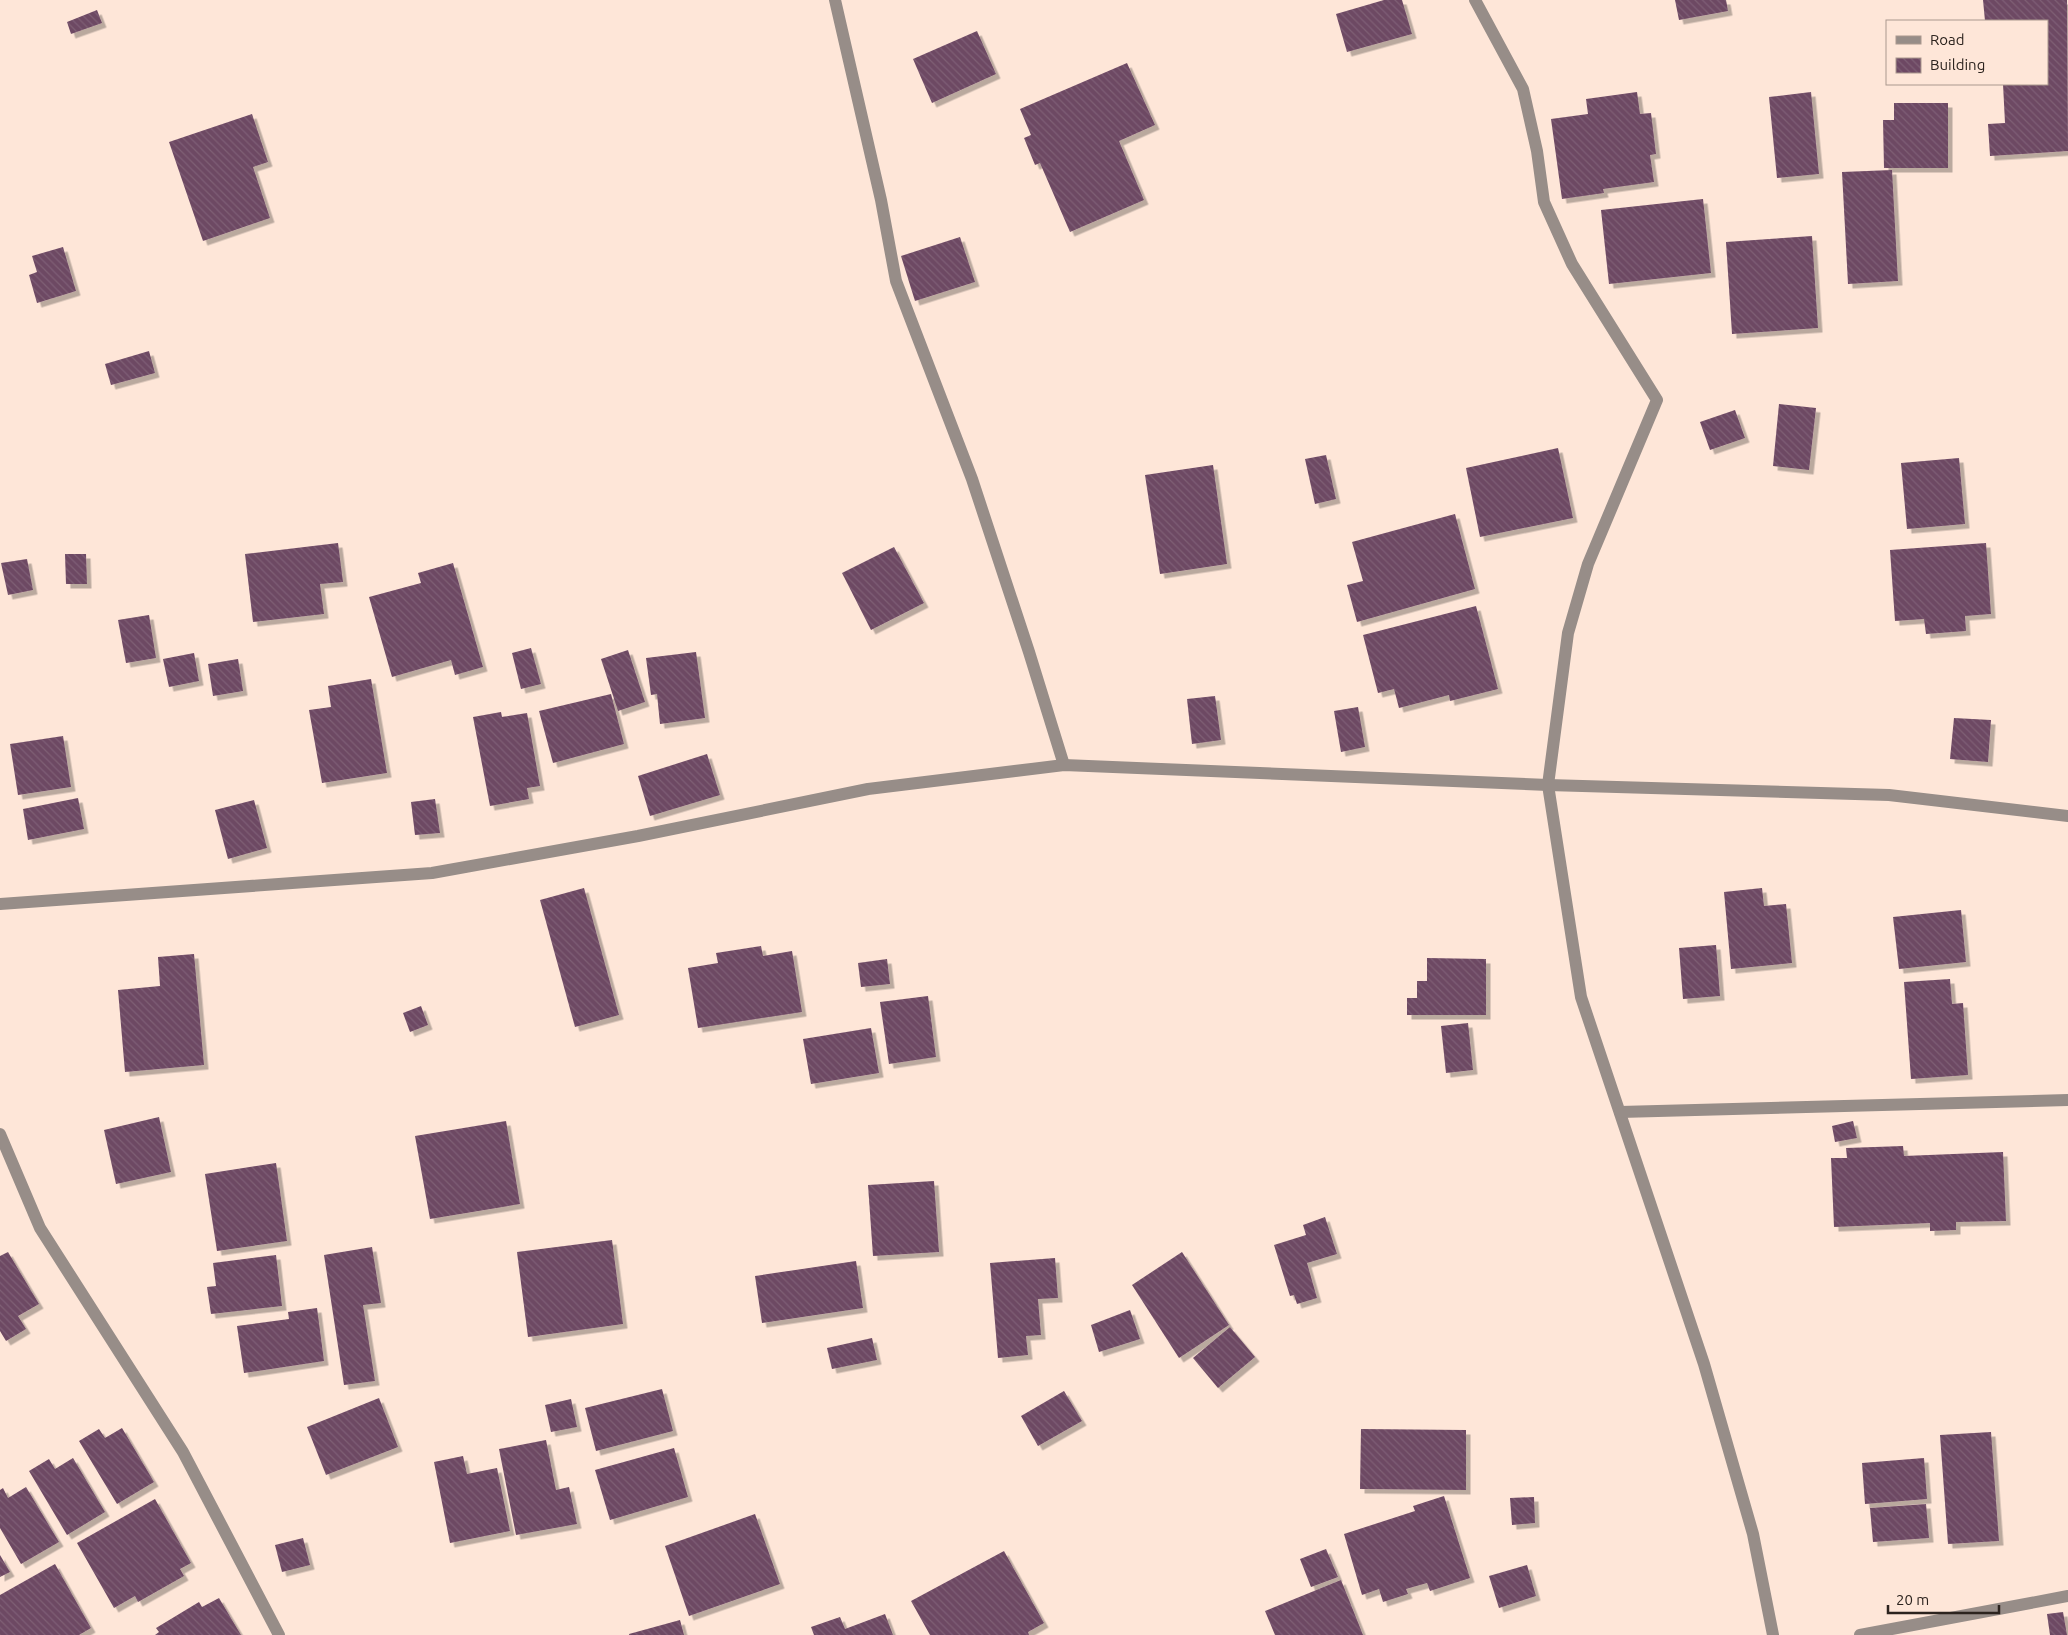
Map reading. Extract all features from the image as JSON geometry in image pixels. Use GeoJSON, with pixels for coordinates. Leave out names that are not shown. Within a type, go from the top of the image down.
{"type":"FeatureCollection","features":[{"type":"Feature","properties":{"kind":"street"},"geometry":{"type":"LineString","coordinates":[[835,0],[881,200],[896,281],[972,479],[1064,765]]}},
{"type":"Feature","properties":{"kind":"street"},"geometry":{"type":"LineString","coordinates":[[1475,0],[1523,89],[1537,151],[1544,202],[1572,264],[1657,400],[1588,564],[1568,633],[1548,785],[1581,996],[1709,1383],[1753,1534],[1773,1635]]}},
{"type":"Feature","properties":{"kind":"street"},"geometry":{"type":"LineString","coordinates":[[0,904],[432,873],[638,836],[868,788],[1064,765],[1548,785],[1890,795],[2068,816]]}},
{"type":"Feature","properties":{"kind":"street"},"geometry":{"type":"LineString","coordinates":[[1620,1112],[2068,1100]]}},
{"type":"Feature","properties":{"kind":"street"},"geometry":{"type":"LineString","coordinates":[[0,1134],[40,1228],[183,1452],[280,1635]]}},
{"type":"Feature","properties":{"kind":"street"},"geometry":{"type":"LineString","coordinates":[[1860,1635],[2068,1596]]}},
{"type":"Feature","properties":{"kind":"building"},"geometry":{"type":"Polygon","coordinates":[[[1384,0],[1402,0],[1412,34],[1347,52],[1336,14],[1384,0]]]}},
{"type":"Feature","properties":{"kind":"building"},"geometry":{"type":"Polygon","coordinates":[[[1675,0],[1726,0],[1728,11],[1679,20],[1675,0]]]}},
{"type":"Feature","properties":{"kind":"building"},"geometry":{"type":"Polygon","coordinates":[[[1983,0],[2067,0],[2068,151],[1990,156],[1988,124],[2005,123],[2003,85],[2048,85],[2048,20],[1985,20],[1983,0]]]}},
{"type":"Feature","properties":{"kind":"building"},"geometry":{"type":"Polygon","coordinates":[[[97,10],[102,23],[71,34],[67,22],[97,10]]]}},
{"type":"Feature","properties":{"kind":"building"},"geometry":{"type":"Polygon","coordinates":[[[977,31],[996,74],[932,103],[913,59],[977,31]]]}},
{"type":"Feature","properties":{"kind":"building"},"geometry":{"type":"Polygon","coordinates":[[[1127,63],[1155,125],[1119,141],[1144,200],[1070,232],[1040,163],[1035,165],[1024,138],[1031,135],[1020,109],[1127,63]]]}},
{"type":"Feature","properties":{"kind":"building"},"geometry":{"type":"Polygon","coordinates":[[[1637,92],[1640,114],[1651,113],[1656,154],[1650,155],[1654,182],[1603,189],[1604,193],[1562,199],[1551,119],[1588,114],[1586,99],[1637,92]]]}},
{"type":"Feature","properties":{"kind":"building"},"geometry":{"type":"Polygon","coordinates":[[[1811,92],[1819,174],[1777,178],[1769,97],[1811,92]]]}},
{"type":"Feature","properties":{"kind":"building"},"geometry":{"type":"Polygon","coordinates":[[[1894,103],[1948,103],[1948,168],[1884,168],[1883,120],[1894,120],[1894,103]]]}},
{"type":"Feature","properties":{"kind":"building"},"geometry":{"type":"Polygon","coordinates":[[[252,114],[268,162],[253,167],[270,218],[203,241],[169,142],[252,114]]]}},
{"type":"Feature","properties":{"kind":"building"},"geometry":{"type":"Polygon","coordinates":[[[1892,170],[1898,281],[1848,284],[1842,172],[1892,170]]]}},
{"type":"Feature","properties":{"kind":"building"},"geometry":{"type":"Polygon","coordinates":[[[1703,199],[1711,273],[1609,284],[1601,210],[1703,199]]]}},
{"type":"Feature","properties":{"kind":"building"},"geometry":{"type":"Polygon","coordinates":[[[1812,236],[1818,328],[1732,334],[1726,242],[1812,236]]]}},
{"type":"Feature","properties":{"kind":"building"},"geometry":{"type":"Polygon","coordinates":[[[960,237],[975,282],[915,301],[901,256],[960,237]]]}},
{"type":"Feature","properties":{"kind":"building"},"geometry":{"type":"Polygon","coordinates":[[[63,247],[76,291],[37,303],[29,275],[37,272],[32,256],[63,247]]]}},
{"type":"Feature","properties":{"kind":"building"},"geometry":{"type":"Polygon","coordinates":[[[149,351],[155,373],[111,385],[105,364],[149,351]]]}},
{"type":"Feature","properties":{"kind":"building"},"geometry":{"type":"Polygon","coordinates":[[[1779,404],[1816,408],[1809,470],[1773,466],[1779,404]]]}},
{"type":"Feature","properties":{"kind":"building"},"geometry":{"type":"Polygon","coordinates":[[[1735,410],[1745,438],[1710,450],[1700,422],[1735,410]]]}},
{"type":"Feature","properties":{"kind":"building"},"geometry":{"type":"Polygon","coordinates":[[[1558,448],[1573,518],[1480,537],[1466,468],[1558,448]]]}},
{"type":"Feature","properties":{"kind":"building"},"geometry":{"type":"Polygon","coordinates":[[[1326,455],[1336,499],[1315,504],[1305,459],[1326,455]]]}},
{"type":"Feature","properties":{"kind":"building"},"geometry":{"type":"Polygon","coordinates":[[[1959,458],[1965,524],[1907,529],[1901,463],[1959,458]]]}},
{"type":"Feature","properties":{"kind":"building"},"geometry":{"type":"Polygon","coordinates":[[[1213,465],[1227,564],[1160,574],[1145,475],[1213,465]]]}},
{"type":"Feature","properties":{"kind":"building"},"geometry":{"type":"Polygon","coordinates":[[[1455,514],[1475,589],[1357,622],[1347,585],[1363,581],[1352,542],[1455,514]]]}},
{"type":"Feature","properties":{"kind":"building"},"geometry":{"type":"Polygon","coordinates":[[[338,543],[343,582],[320,584],[324,614],[253,622],[245,554],[338,543]]]}},
{"type":"Feature","properties":{"kind":"building"},"geometry":{"type":"Polygon","coordinates":[[[1986,543],[1991,614],[1965,616],[1966,631],[1926,634],[1924,619],[1895,621],[1890,550],[1986,543]]]}},
{"type":"Feature","properties":{"kind":"building"},"geometry":{"type":"Polygon","coordinates":[[[894,547],[924,603],[871,630],[842,573],[894,547]]]}},
{"type":"Feature","properties":{"kind":"building"},"geometry":{"type":"Polygon","coordinates":[[[65,554],[86,554],[87,584],[66,584],[65,554]]]}},
{"type":"Feature","properties":{"kind":"building"},"geometry":{"type":"Polygon","coordinates":[[[27,559],[33,590],[8,595],[1,563],[27,559]]]}},
{"type":"Feature","properties":{"kind":"building"},"geometry":{"type":"Polygon","coordinates":[[[453,563],[483,667],[455,675],[451,660],[392,677],[369,597],[421,583],[418,573],[453,563]]]}},
{"type":"Feature","properties":{"kind":"building"},"geometry":{"type":"Polygon","coordinates":[[[1476,606],[1498,689],[1450,701],[1449,695],[1399,708],[1394,689],[1378,693],[1363,635],[1476,606]]]}},
{"type":"Feature","properties":{"kind":"building"},"geometry":{"type":"Polygon","coordinates":[[[149,615],[156,658],[126,663],[118,620],[149,615]]]}},
{"type":"Feature","properties":{"kind":"building"},"geometry":{"type":"Polygon","coordinates":[[[531,648],[541,684],[521,689],[512,653],[531,648]]]}},
{"type":"Feature","properties":{"kind":"building"},"geometry":{"type":"Polygon","coordinates":[[[628,650],[645,702],[618,711],[601,659],[628,650]]]}},
{"type":"Feature","properties":{"kind":"building"},"geometry":{"type":"Polygon","coordinates":[[[696,652],[705,718],[660,724],[657,694],[651,695],[646,658],[696,652]]]}},
{"type":"Feature","properties":{"kind":"building"},"geometry":{"type":"Polygon","coordinates":[[[194,653],[199,681],[169,687],[163,659],[194,653]]]}},
{"type":"Feature","properties":{"kind":"building"},"geometry":{"type":"Polygon","coordinates":[[[238,659],[243,691],[213,696],[208,664],[238,659]]]}},
{"type":"Feature","properties":{"kind":"building"},"geometry":{"type":"Polygon","coordinates":[[[371,679],[387,773],[322,783],[309,710],[331,707],[328,686],[371,679]]]}},
{"type":"Feature","properties":{"kind":"building"},"geometry":{"type":"Polygon","coordinates":[[[611,694],[624,744],[553,763],[539,711],[611,694]]]}},
{"type":"Feature","properties":{"kind":"building"},"geometry":{"type":"Polygon","coordinates":[[[1215,696],[1221,740],[1192,744],[1187,699],[1215,696]]]}},
{"type":"Feature","properties":{"kind":"building"},"geometry":{"type":"Polygon","coordinates":[[[1358,707],[1365,747],[1341,752],[1334,711],[1358,707]]]}},
{"type":"Feature","properties":{"kind":"building"},"geometry":{"type":"Polygon","coordinates":[[[501,712],[502,717],[527,713],[540,786],[527,788],[529,799],[490,806],[473,717],[501,712]]]}},
{"type":"Feature","properties":{"kind":"building"},"geometry":{"type":"Polygon","coordinates":[[[1954,718],[1991,720],[1988,762],[1950,759],[1954,718]]]}},
{"type":"Feature","properties":{"kind":"building"},"geometry":{"type":"Polygon","coordinates":[[[63,736],[71,787],[18,795],[10,744],[63,736]]]}},
{"type":"Feature","properties":{"kind":"building"},"geometry":{"type":"Polygon","coordinates":[[[707,754],[720,795],[650,816],[638,776],[707,754]]]}},
{"type":"Feature","properties":{"kind":"building"},"geometry":{"type":"Polygon","coordinates":[[[78,798],[84,829],[28,840],[23,809],[78,798]]]}},
{"type":"Feature","properties":{"kind":"building"},"geometry":{"type":"Polygon","coordinates":[[[435,799],[440,833],[415,835],[411,802],[435,799]]]}},
{"type":"Feature","properties":{"kind":"building"},"geometry":{"type":"Polygon","coordinates":[[[254,800],[267,848],[228,859],[215,810],[254,800]]]}},
{"type":"Feature","properties":{"kind":"building"},"geometry":{"type":"Polygon","coordinates":[[[584,888],[619,1015],[575,1027],[540,900],[584,888]]]}},
{"type":"Feature","properties":{"kind":"building"},"geometry":{"type":"Polygon","coordinates":[[[1762,888],[1764,906],[1786,904],[1792,963],[1731,969],[1724,892],[1762,888]]]}},
{"type":"Feature","properties":{"kind":"building"},"geometry":{"type":"Polygon","coordinates":[[[1961,910],[1966,962],[1899,969],[1893,917],[1961,910]]]}},
{"type":"Feature","properties":{"kind":"building"},"geometry":{"type":"Polygon","coordinates":[[[1716,945],[1720,996],[1683,999],[1679,948],[1716,945]]]}},
{"type":"Feature","properties":{"kind":"building"},"geometry":{"type":"Polygon","coordinates":[[[761,946],[763,956],[792,951],[802,1012],[698,1028],[688,968],[718,963],[716,953],[761,946]]]}},
{"type":"Feature","properties":{"kind":"building"},"geometry":{"type":"Polygon","coordinates":[[[194,954],[204,1065],[125,1072],[118,990],[160,986],[158,957],[194,954]]]}},
{"type":"Feature","properties":{"kind":"building"},"geometry":{"type":"Polygon","coordinates":[[[1427,958],[1486,959],[1486,1015],[1407,1015],[1407,998],[1417,998],[1417,981],[1427,981],[1427,958]]]}},
{"type":"Feature","properties":{"kind":"building"},"geometry":{"type":"Polygon","coordinates":[[[887,959],[890,984],[861,987],[858,963],[887,959]]]}},
{"type":"Feature","properties":{"kind":"building"},"geometry":{"type":"Polygon","coordinates":[[[1950,979],[1952,1004],[1963,1003],[1968,1075],[1911,1079],[1904,982],[1950,979]]]}},
{"type":"Feature","properties":{"kind":"building"},"geometry":{"type":"Polygon","coordinates":[[[928,996],[936,1057],[889,1064],[880,1002],[928,996]]]}},
{"type":"Feature","properties":{"kind":"building"},"geometry":{"type":"Polygon","coordinates":[[[421,1006],[428,1025],[410,1032],[403,1013],[421,1006]]]}},
{"type":"Feature","properties":{"kind":"building"},"geometry":{"type":"Polygon","coordinates":[[[1468,1023],[1473,1070],[1446,1073],[1441,1026],[1468,1023]]]}},
{"type":"Feature","properties":{"kind":"building"},"geometry":{"type":"Polygon","coordinates":[[[871,1028],[879,1073],[811,1084],[803,1039],[871,1028]]]}},
{"type":"Feature","properties":{"kind":"building"},"geometry":{"type":"Polygon","coordinates":[[[159,1117],[171,1172],[116,1184],[104,1130],[159,1117]]]}},
{"type":"Feature","properties":{"kind":"building"},"geometry":{"type":"Polygon","coordinates":[[[506,1121],[520,1204],[430,1219],[415,1136],[506,1121]]]}},
{"type":"Feature","properties":{"kind":"building"},"geometry":{"type":"Polygon","coordinates":[[[1853,1121],[1857,1138],[1835,1142],[1832,1126],[1853,1121]]]}},
{"type":"Feature","properties":{"kind":"building"},"geometry":{"type":"Polygon","coordinates":[[[1903,1146],[1904,1156],[2003,1152],[2006,1221],[1956,1222],[1956,1230],[1930,1231],[1930,1223],[1834,1227],[1831,1158],[1847,1158],[1846,1148],[1903,1146]]]}},
{"type":"Feature","properties":{"kind":"building"},"geometry":{"type":"Polygon","coordinates":[[[276,1163],[287,1241],[217,1251],[205,1174],[276,1163]]]}},
{"type":"Feature","properties":{"kind":"building"},"geometry":{"type":"Polygon","coordinates":[[[934,1181],[939,1252],[873,1256],[868,1185],[934,1181]]]}},
{"type":"Feature","properties":{"kind":"building"},"geometry":{"type":"Polygon","coordinates":[[[1325,1217],[1337,1254],[1307,1263],[1317,1298],[1297,1304],[1294,1295],[1290,1296],[1274,1245],[1306,1235],[1303,1225],[1325,1217]]]}},
{"type":"Feature","properties":{"kind":"building"},"geometry":{"type":"Polygon","coordinates":[[[612,1240],[623,1324],[528,1337],[517,1252],[612,1240]]]}},
{"type":"Feature","properties":{"kind":"building"},"geometry":{"type":"Polygon","coordinates":[[[372,1247],[381,1303],[363,1305],[375,1381],[344,1385],[324,1255],[372,1247]]]}},
{"type":"Feature","properties":{"kind":"building"},"geometry":{"type":"Polygon","coordinates":[[[8,1252],[39,1304],[18,1316],[26,1329],[6,1341],[0,1331],[0,1256],[8,1252]]]}},
{"type":"Feature","properties":{"kind":"building"},"geometry":{"type":"Polygon","coordinates":[[[1182,1252],[1229,1325],[1179,1358],[1132,1285],[1182,1252]]]}},
{"type":"Feature","properties":{"kind":"building"},"geometry":{"type":"Polygon","coordinates":[[[276,1255],[282,1306],[211,1314],[207,1287],[216,1286],[213,1263],[276,1255]]]}},
{"type":"Feature","properties":{"kind":"building"},"geometry":{"type":"Polygon","coordinates":[[[1055,1258],[1058,1298],[1038,1299],[1041,1335],[1026,1336],[1028,1355],[998,1358],[990,1263],[1055,1258]]]}},
{"type":"Feature","properties":{"kind":"building"},"geometry":{"type":"Polygon","coordinates":[[[856,1261],[863,1308],[762,1323],[755,1276],[856,1261]]]}},
{"type":"Feature","properties":{"kind":"building"},"geometry":{"type":"Polygon","coordinates":[[[317,1308],[324,1361],[244,1373],[237,1326],[289,1319],[288,1312],[317,1308]]]}},
{"type":"Feature","properties":{"kind":"building"},"geometry":{"type":"Polygon","coordinates":[[[1130,1310],[1140,1339],[1099,1352],[1091,1325],[1130,1310]]]}},
{"type":"Feature","properties":{"kind":"building"},"geometry":{"type":"Polygon","coordinates":[[[1230,1327],[1255,1357],[1218,1388],[1193,1358],[1230,1327]]]}},
{"type":"Feature","properties":{"kind":"building"},"geometry":{"type":"Polygon","coordinates":[[[872,1338],[877,1360],[832,1369],[827,1348],[872,1338]]]}},
{"type":"Feature","properties":{"kind":"building"},"geometry":{"type":"Polygon","coordinates":[[[662,1389],[673,1431],[596,1451],[585,1408],[662,1389]]]}},
{"type":"Feature","properties":{"kind":"building"},"geometry":{"type":"Polygon","coordinates":[[[1064,1391],[1082,1421],[1038,1446],[1021,1416],[1064,1391]]]}},
{"type":"Feature","properties":{"kind":"building"},"geometry":{"type":"Polygon","coordinates":[[[379,1398],[398,1447],[326,1475],[307,1427],[379,1398]]]}},
{"type":"Feature","properties":{"kind":"building"},"geometry":{"type":"Polygon","coordinates":[[[571,1399],[577,1427],[551,1432],[545,1405],[571,1399]]]}},
{"type":"Feature","properties":{"kind":"building"},"geometry":{"type":"Polygon","coordinates":[[[122,1428],[154,1482],[117,1504],[79,1441],[99,1429],[105,1438],[122,1428]]]}},
{"type":"Feature","properties":{"kind":"building"},"geometry":{"type":"Polygon","coordinates":[[[1361,1429],[1466,1430],[1466,1490],[1360,1489],[1361,1429]]]}},
{"type":"Feature","properties":{"kind":"building"},"geometry":{"type":"Polygon","coordinates":[[[1991,1432],[1999,1541],[1948,1544],[1940,1435],[1991,1432]]]}},
{"type":"Feature","properties":{"kind":"building"},"geometry":{"type":"Polygon","coordinates":[[[546,1440],[556,1490],[569,1487],[577,1524],[516,1535],[499,1449],[546,1440]]]}},
{"type":"Feature","properties":{"kind":"building"},"geometry":{"type":"Polygon","coordinates":[[[674,1448],[688,1497],[610,1520],[595,1470],[674,1448]]]}},
{"type":"Feature","properties":{"kind":"building"},"geometry":{"type":"Polygon","coordinates":[[[463,1456],[467,1474],[497,1468],[510,1531],[450,1543],[434,1462],[463,1456]]]}},
{"type":"Feature","properties":{"kind":"building"},"geometry":{"type":"Polygon","coordinates":[[[73,1458],[105,1512],[67,1535],[29,1471],[49,1459],[55,1469],[73,1458]]]}},
{"type":"Feature","properties":{"kind":"building"},"geometry":{"type":"Polygon","coordinates":[[[1924,1458],[1927,1499],[1865,1504],[1862,1463],[1924,1458]]]}},
{"type":"Feature","properties":{"kind":"building"},"geometry":{"type":"Polygon","coordinates":[[[26,1487],[59,1542],[21,1564],[0,1528],[0,1490],[3,1488],[8,1498],[26,1487]]]}},
{"type":"Feature","properties":{"kind":"building"},"geometry":{"type":"Polygon","coordinates":[[[1444,1496],[1470,1578],[1430,1591],[1427,1583],[1406,1589],[1408,1594],[1383,1602],[1379,1589],[1362,1595],[1344,1534],[1415,1511],[1413,1506],[1444,1496]]]}},
{"type":"Feature","properties":{"kind":"building"},"geometry":{"type":"Polygon","coordinates":[[[1534,1497],[1535,1523],[1512,1525],[1510,1498],[1534,1497]]]}},
{"type":"Feature","properties":{"kind":"building"},"geometry":{"type":"Polygon","coordinates":[[[155,1499],[191,1563],[180,1569],[184,1576],[138,1602],[135,1596],[114,1608],[77,1543],[155,1499]]]}},
{"type":"Feature","properties":{"kind":"building"},"geometry":{"type":"Polygon","coordinates":[[[1926,1504],[1929,1538],[1873,1542],[1870,1508],[1926,1504]]]}},
{"type":"Feature","properties":{"kind":"building"},"geometry":{"type":"Polygon","coordinates":[[[755,1514],[780,1584],[689,1616],[665,1546],[755,1514]]]}},
{"type":"Feature","properties":{"kind":"building"},"geometry":{"type":"Polygon","coordinates":[[[303,1538],[310,1565],[282,1572],[275,1545],[303,1538]]]}},
{"type":"Feature","properties":{"kind":"building"},"geometry":{"type":"Polygon","coordinates":[[[1326,1549],[1338,1577],[1311,1587],[1300,1559],[1326,1549]]]}},
{"type":"Feature","properties":{"kind":"building"},"geometry":{"type":"Polygon","coordinates":[[[1004,1551],[1044,1623],[1028,1632],[1029,1635],[930,1635],[911,1601],[1004,1551]]]}},
{"type":"Feature","properties":{"kind":"building"},"geometry":{"type":"Polygon","coordinates":[[[0,1555],[10,1572],[0,1577],[0,1555]]]}},
{"type":"Feature","properties":{"kind":"building"},"geometry":{"type":"Polygon","coordinates":[[[55,1564],[91,1628],[79,1635],[0,1635],[0,1595],[55,1564]]]}},
{"type":"Feature","properties":{"kind":"building"},"geometry":{"type":"Polygon","coordinates":[[[1527,1565],[1536,1596],[1499,1608],[1489,1576],[1527,1565]]]}},
{"type":"Feature","properties":{"kind":"building"},"geometry":{"type":"Polygon","coordinates":[[[1341,1580],[1363,1635],[1275,1635],[1265,1611],[1341,1580]]]}},
{"type":"Feature","properties":{"kind":"building"},"geometry":{"type":"Polygon","coordinates":[[[219,1598],[241,1635],[155,1635],[159,1632],[156,1628],[199,1602],[202,1607],[219,1598]]]}},
{"type":"Feature","properties":{"kind":"building"},"geometry":{"type":"Polygon","coordinates":[[[2063,1612],[2067,1635],[2050,1635],[2047,1614],[2063,1612]]]}},
{"type":"Feature","properties":{"kind":"building"},"geometry":{"type":"Polygon","coordinates":[[[885,1614],[893,1635],[814,1635],[811,1627],[840,1617],[845,1629],[885,1614]]]}},
{"type":"Feature","properties":{"kind":"building"},"geometry":{"type":"Polygon","coordinates":[[[680,1620],[684,1635],[629,1635],[629,1634],[680,1620]]]}}]}
